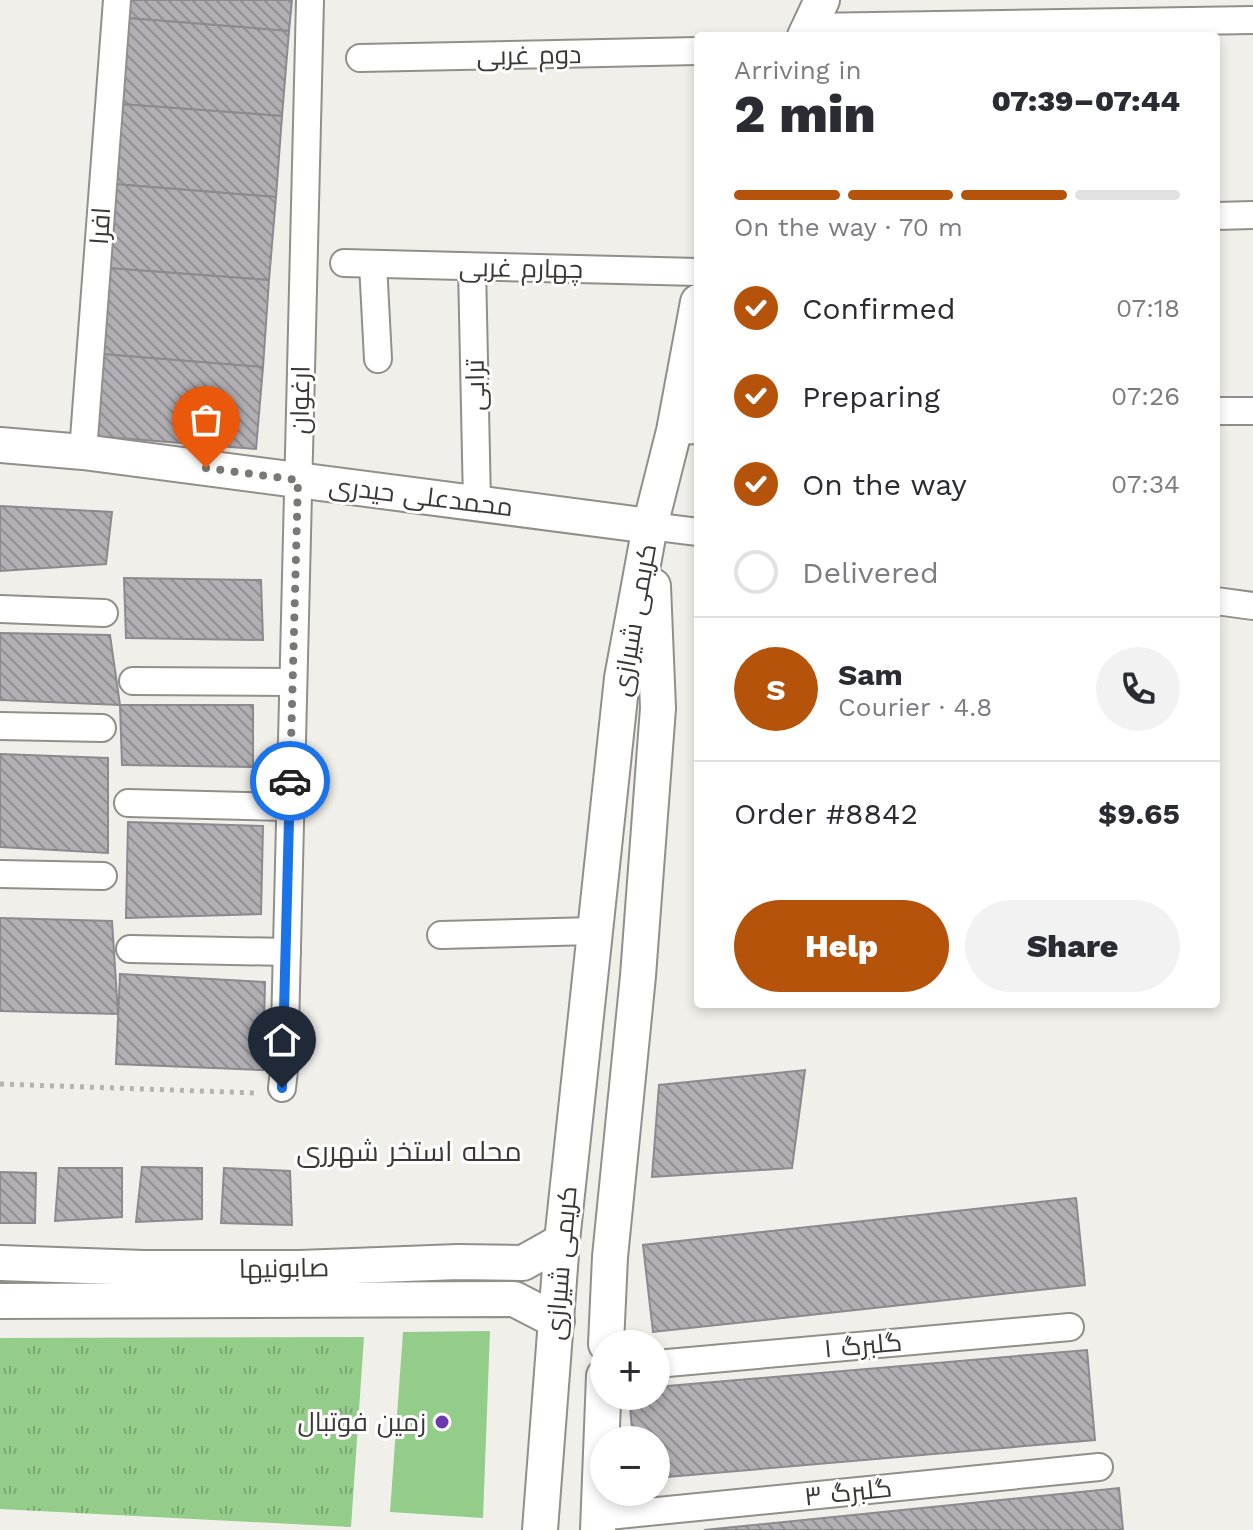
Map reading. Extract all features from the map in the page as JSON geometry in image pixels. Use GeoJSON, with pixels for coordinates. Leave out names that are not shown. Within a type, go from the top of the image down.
{"type":"FeatureCollection","features":[{"type":"Feature","properties":{"kind":"street","name":"افرا"},"geometry":{"type":"LineString","coordinates":[[83,452],[117,0]]}},
{"type":"Feature","properties":{"kind":"street","name":"ارغوان"},"geometry":{"type":"LineString","coordinates":[[282,1088],[310,0]]}},
{"type":"Feature","properties":{"kind":"street"},"geometry":{"type":"LineString","coordinates":[[812,21],[1253,20]]}},
{"type":"Feature","properties":{"kind":"street","name":"دوم غربی"},"geometry":{"type":"LineString","coordinates":[[360,58],[694,51]]}},
{"type":"Feature","properties":{"kind":"street"},"geometry":{"type":"LineString","coordinates":[[1220,216],[1253,215]]}},
{"type":"Feature","properties":{"kind":"street","name":"چهارم غربی"},"geometry":{"type":"LineString","coordinates":[[344,263],[694,272]]}},
{"type":"Feature","properties":{"kind":"street"},"geometry":{"type":"LineString","coordinates":[[373,264],[378,359]]}},
{"type":"Feature","properties":{"kind":"street","name":"ترابی"},"geometry":{"type":"LineString","coordinates":[[472,267],[477,503]]}},
{"type":"Feature","properties":{"kind":"street"},"geometry":{"type":"LineString","coordinates":[[694,345],[686,431],[650,526],[694,532]]}},
{"type":"Feature","properties":{"kind":"street"},"geometry":{"type":"LineString","coordinates":[[1220,411],[1253,411]]}},
{"type":"Feature","properties":{"kind":"street","name":"محمدعلی حیدری"},"geometry":{"type":"LineString","coordinates":[[0,445],[83,452],[650,526]]}},
{"type":"Feature","properties":{"kind":"street","name":"کریمی شیرازی"},"geometry":{"type":"LineString","coordinates":[[540,1530],[562,1241],[593,931],[622,678],[650,526]]}},
{"type":"Feature","properties":{"kind":"street","name":"کریمی شیرازی"},"geometry":{"type":"LineString","coordinates":[[607,1330],[610,1257],[638,976],[658,708],[650,526]]}},
{"type":"Feature","properties":{"kind":"street"},"geometry":{"type":"LineString","coordinates":[[1220,602],[1253,606]]}},
{"type":"Feature","properties":{"kind":"street"},"geometry":{"type":"LineString","coordinates":[[0,609],[104,613]]}},
{"type":"Feature","properties":{"kind":"street"},"geometry":{"type":"LineString","coordinates":[[133,681],[292,682]]}},
{"type":"Feature","properties":{"kind":"street"},"geometry":{"type":"LineString","coordinates":[[0,726],[102,728]]}},
{"type":"Feature","properties":{"kind":"street"},"geometry":{"type":"LineString","coordinates":[[128,803],[289,807]]}},
{"type":"Feature","properties":{"kind":"street"},"geometry":{"type":"LineString","coordinates":[[0,874],[103,876]]}},
{"type":"Feature","properties":{"kind":"street"},"geometry":{"type":"LineString","coordinates":[[441,935],[593,931]]}},
{"type":"Feature","properties":{"kind":"street"},"geometry":{"type":"LineString","coordinates":[[130,949],[287,952]]}},
{"type":"Feature","properties":{"kind":"street","name":"صابونیها"},"geometry":{"type":"LineString","coordinates":[[0,1263],[144,1268],[300,1268],[458,1262],[523,1263],[562,1241]]}},
{"type":"Feature","properties":{"kind":"street"},"geometry":{"type":"LineString","coordinates":[[458,1262],[480,1268],[486,1279],[482,1290],[459,1298]]}},
{"type":"Feature","properties":{"kind":"street","name":"صابونیها"},"geometry":{"type":"LineString","coordinates":[[0,1301],[514,1299],[557,1321]]}},
{"type":"Feature","properties":{"kind":"street","name":"گلبرگ ۱"},"geometry":{"type":"LineString","coordinates":[[670,1363],[1070,1327]]}},
{"type":"Feature","properties":{"kind":"street"},"geometry":{"type":"LineString","coordinates":[[598,1524],[603,1410]]}},
{"type":"Feature","properties":{"kind":"street","name":"گلبرگ ۳"},"geometry":{"type":"LineString","coordinates":[[598,1524],[1099,1467]]}},
{"type":"Feature","properties":{"kind":"path"},"geometry":{"type":"LineString","coordinates":[[0,1084],[265,1093],[282,1088]]}},
{"type":"Feature","properties":{"kind":"green space","name":"زمین فوتبال"},"geometry":{"type":"Polygon","coordinates":[[[490,1331],[483,1518],[390,1512],[403,1332],[490,1331]]]}},
{"type":"Feature","properties":{"kind":"green space"},"geometry":{"type":"Polygon","coordinates":[[[364,1337],[351,1527],[0,1509],[0,1338],[364,1337]]]}},
{"type":"Feature","properties":{"kind":"building"},"geometry":{"type":"Polygon","coordinates":[[[129,0],[292,0],[289,31],[127,18],[129,0]]]}},
{"type":"Feature","properties":{"kind":"building"},"geometry":{"type":"Polygon","coordinates":[[[127,18],[289,31],[282,116],[120,104],[127,18]]]}},
{"type":"Feature","properties":{"kind":"building"},"geometry":{"type":"Polygon","coordinates":[[[120,104],[282,116],[276,197],[114,184],[120,104]]]}},
{"type":"Feature","properties":{"kind":"building"},"geometry":{"type":"Polygon","coordinates":[[[114,184],[276,197],[269,280],[107,268],[114,184]]]}},
{"type":"Feature","properties":{"kind":"building"},"geometry":{"type":"Polygon","coordinates":[[[107,268],[269,280],[263,367],[101,354],[107,268]]]}},
{"type":"Feature","properties":{"kind":"building"},"geometry":{"type":"Polygon","coordinates":[[[101,354],[263,367],[256,449],[94,436],[101,354]]]}},
{"type":"Feature","properties":{"kind":"building"},"geometry":{"type":"Polygon","coordinates":[[[0,506],[112,512],[106,564],[0,571],[0,506]]]}},
{"type":"Feature","properties":{"kind":"building"},"geometry":{"type":"Polygon","coordinates":[[[124,578],[261,580],[263,640],[126,638],[124,578]]]}},
{"type":"Feature","properties":{"kind":"building"},"geometry":{"type":"Polygon","coordinates":[[[0,633],[110,635],[120,705],[0,700],[0,633]]]}},
{"type":"Feature","properties":{"kind":"building"},"geometry":{"type":"Polygon","coordinates":[[[120,705],[253,705],[253,767],[122,765],[120,705]]]}},
{"type":"Feature","properties":{"kind":"building"},"geometry":{"type":"Polygon","coordinates":[[[0,754],[108,758],[108,853],[0,847],[0,754]]]}},
{"type":"Feature","properties":{"kind":"building"},"geometry":{"type":"Polygon","coordinates":[[[128,822],[263,826],[261,914],[126,918],[128,822]]]}},
{"type":"Feature","properties":{"kind":"building"},"geometry":{"type":"Polygon","coordinates":[[[0,918],[112,921],[118,1014],[0,1011],[0,918]]]}},
{"type":"Feature","properties":{"kind":"building"},"geometry":{"type":"Polygon","coordinates":[[[120,974],[265,982],[263,1070],[116,1064],[120,974]]]}},
{"type":"Feature","properties":{"kind":"building"},"geometry":{"type":"Polygon","coordinates":[[[805,1070],[792,1168],[652,1177],[659,1085],[805,1070]]]}},
{"type":"Feature","properties":{"kind":"building"},"geometry":{"type":"Polygon","coordinates":[[[142,1167],[202,1168],[202,1219],[136,1222],[142,1167]]]}},
{"type":"Feature","properties":{"kind":"building"},"geometry":{"type":"Polygon","coordinates":[[[59,1168],[122,1168],[122,1217],[55,1221],[59,1168]]]}},
{"type":"Feature","properties":{"kind":"building"},"geometry":{"type":"Polygon","coordinates":[[[224,1168],[290,1171],[292,1225],[221,1223],[224,1168]]]}},
{"type":"Feature","properties":{"kind":"building"},"geometry":{"type":"Polygon","coordinates":[[[0,1172],[36,1173],[35,1223],[0,1223],[0,1172]]]}},
{"type":"Feature","properties":{"kind":"building"},"geometry":{"type":"Polygon","coordinates":[[[1076,1198],[1085,1285],[653,1330],[643,1245],[1076,1198]]]}},
{"type":"Feature","properties":{"kind":"building"},"geometry":{"type":"Polygon","coordinates":[[[1087,1350],[1095,1440],[670,1477],[670,1426],[632,1426],[630,1410],[670,1410],[670,1386],[1087,1350]]]}},
{"type":"Feature","properties":{"kind":"building"},"geometry":{"type":"Polygon","coordinates":[[[1119,1488],[1123,1530],[704,1530],[1119,1488]]]}},
{"type":"Feature","properties":{"kind":"way so far"},"geometry":{"type":"LineString","coordinates":[[206,468],[298,480],[290,781]]}},
{"type":"Feature","properties":{"kind":"place","name":"زمین فوتبال"},"geometry":{"type":"Point","coordinates":[442,1422]}},
{"type":"Feature","properties":{"kind":"district","name":"محله استخر شهرری"},"geometry":{"type":"Point","coordinates":[409,1151]}},
{"type":"Feature","properties":{"kind":"route"},"geometry":{"type":"LineString","coordinates":[[282,1088],[290,781]]}}]}
